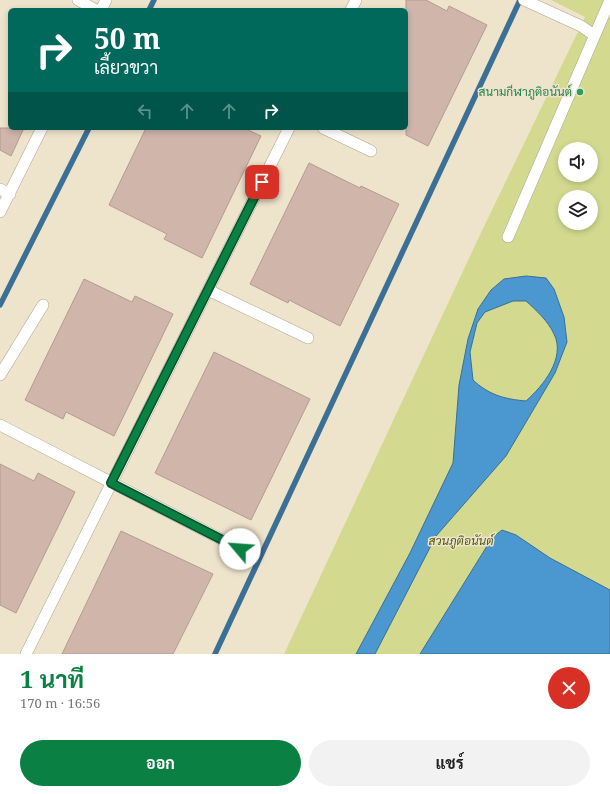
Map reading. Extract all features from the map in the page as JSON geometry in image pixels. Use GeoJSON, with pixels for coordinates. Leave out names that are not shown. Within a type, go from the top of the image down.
{"type":"FeatureCollection","features":[{"type":"Feature","properties":{"kind":"lane"},"geometry":{"type":"LineString","coordinates":[[78,0],[92,8]]}},
{"type":"Feature","properties":{"kind":"lane"},"geometry":{"type":"LineString","coordinates":[[524,0],[581,26],[594,35]]}},
{"type":"Feature","properties":{"kind":"lane"},"geometry":{"type":"LineString","coordinates":[[508,237],[610,0]]}},
{"type":"Feature","properties":{"kind":"lane"},"geometry":{"type":"LineString","coordinates":[[0,212],[5,191],[41,130]]}},
{"type":"Feature","properties":{"kind":"lane"},"geometry":{"type":"LineString","coordinates":[[26,654],[288,130]]}},
{"type":"Feature","properties":{"kind":"lane"},"geometry":{"type":"LineString","coordinates":[[327,130],[371,151]]}},
{"type":"Feature","properties":{"kind":"lane"},"geometry":{"type":"LineString","coordinates":[[208,290],[308,338]]}},
{"type":"Feature","properties":{"kind":"lane"},"geometry":{"type":"LineString","coordinates":[[0,375],[43,305]]}},
{"type":"Feature","properties":{"kind":"lane"},"geometry":{"type":"LineString","coordinates":[[0,425],[240,549]]}},
{"type":"Feature","properties":{"kind":"green space","name":"สวนภูติอนันต์"},"geometry":{"type":"Polygon","coordinates":[[[551,0],[610,0],[610,654],[284,654],[478,239],[585,17],[551,0]]]}},
{"type":"Feature","properties":{"kind":"water"},"geometry":{"type":"Polygon","coordinates":[[[526,276],[546,278],[554,289],[564,317],[567,342],[555,373],[506,456],[436,536],[375,654],[356,654],[410,553],[453,463],[459,385],[468,339],[478,309],[491,290],[504,279],[526,276]],[[513,301],[485,312],[477,323],[470,352],[473,380],[491,393],[511,399],[526,401],[539,388],[551,371],[555,362],[557,343],[554,334],[542,316],[526,301],[513,301]]]}},
{"type":"Feature","properties":{"kind":"water"},"geometry":{"type":"Polygon","coordinates":[[[502,530],[516,535],[550,558],[610,590],[610,654],[420,654],[492,538],[502,530]]]}},
{"type":"Feature","properties":{"kind":"building"},"geometry":{"type":"Polygon","coordinates":[[[406,0],[426,0],[447,11],[449,6],[487,25],[428,146],[406,135],[406,130],[408,130],[408,8],[406,8],[406,0]]]}},
{"type":"Feature","properties":{"kind":"building"},"geometry":{"type":"Polygon","coordinates":[[[0,128],[8,128],[8,130],[23,130],[11,156],[0,150],[0,128]]]}},
{"type":"Feature","properties":{"kind":"building"},"geometry":{"type":"Polygon","coordinates":[[[145,130],[248,130],[261,136],[202,258],[164,239],[167,234],[109,205],[145,130]]]}},
{"type":"Feature","properties":{"kind":"building"},"geometry":{"type":"Polygon","coordinates":[[[309,163],[360,188],[361,186],[399,204],[340,326],[289,300],[288,303],[250,284],[309,163]]]}},
{"type":"Feature","properties":{"kind":"building"},"geometry":{"type":"Polygon","coordinates":[[[84,279],[132,302],[135,296],[173,314],[114,436],[66,412],[63,419],[25,400],[84,279]]]}},
{"type":"Feature","properties":{"kind":"building"},"geometry":{"type":"Polygon","coordinates":[[[214,352],[310,399],[251,520],[155,473],[214,352]]]}},
{"type":"Feature","properties":{"kind":"building"},"geometry":{"type":"Polygon","coordinates":[[[0,464],[34,481],[38,473],[75,492],[16,613],[0,605],[0,464]]]}},
{"type":"Feature","properties":{"kind":"building"},"geometry":{"type":"Polygon","coordinates":[[[121,531],[213,574],[173,654],[62,654],[121,531]]]}},
{"type":"Feature","properties":{"kind":"waterway"},"geometry":{"type":"LineString","coordinates":[[150,8],[154,0]]}},
{"type":"Feature","properties":{"kind":"waterway"},"geometry":{"type":"LineString","coordinates":[[215,654],[520,0]]}},
{"type":"Feature","properties":{"kind":"waterway"},"geometry":{"type":"LineString","coordinates":[[0,305],[88,130]]}},
{"type":"Feature","properties":{"kind":"place","name":"สนามกีฬาภูติอนันต์"},"geometry":{"type":"Point","coordinates":[580,92]}},
{"type":"Feature","properties":{"kind":"route"},"geometry":{"type":"LineString","coordinates":[[240,549],[111,483],[262,182]]}}]}
